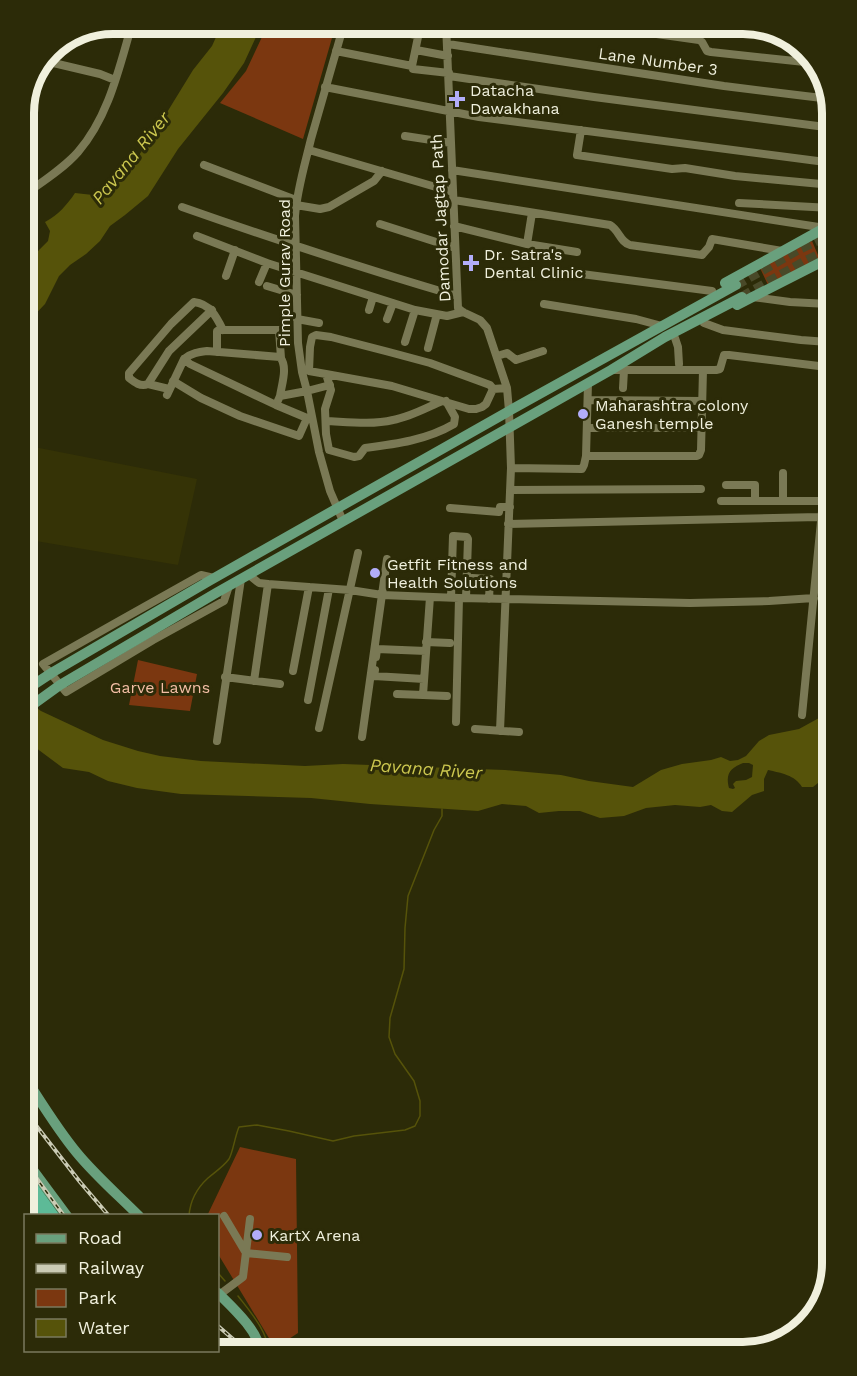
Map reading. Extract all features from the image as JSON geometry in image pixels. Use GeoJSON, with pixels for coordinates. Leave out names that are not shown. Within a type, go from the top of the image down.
{"type":"FeatureCollection","features":[{"type":"Feature","properties":{"kind":"highway"},"geometry":{"type":"LineString","coordinates":[[34,1190],[52,1214]]}},
{"type":"Feature","properties":{"kind":"main road"},"geometry":{"type":"LineString","coordinates":[[667,333],[663,320],[782,251],[822,231]]}},
{"type":"Feature","properties":{"kind":"main road"},"geometry":{"type":"LineString","coordinates":[[35,685],[214,578],[509,411],[667,333],[822,261]]}},
{"type":"Feature","properties":{"kind":"main road"},"geometry":{"type":"LineString","coordinates":[[34,703],[60,685],[229,586],[611,370],[736,285]]}},
{"type":"Feature","properties":{"kind":"main road"},"geometry":{"type":"LineString","coordinates":[[667,333],[704,323],[747,297]]}},
{"type":"Feature","properties":{"kind":"main road"},"geometry":{"type":"LineString","coordinates":[[34,1091],[76,1152],[138,1214]]}},
{"type":"Feature","properties":{"kind":"main road"},"geometry":{"type":"LineString","coordinates":[[34,1171],[66,1214]]}},
{"type":"Feature","properties":{"kind":"main road"},"geometry":{"type":"LineString","coordinates":[[219,1295],[243,1320],[257,1341]]}},
{"type":"Feature","properties":{"kind":"street"},"geometry":{"type":"LineString","coordinates":[[35,187],[79,151],[100,118],[129,34]]}},
{"type":"Feature","properties":{"kind":"street","name":"Pimple Gurav Road"},"geometry":{"type":"LineString","coordinates":[[341,34],[296,203],[296,272],[298,343],[302,372],[330,491],[344,521]]}},
{"type":"Feature","properties":{"kind":"street"},"geometry":{"type":"LineString","coordinates":[[336,51],[412,66],[418,37],[413,34]]}},
{"type":"Feature","properties":{"kind":"street","name":"Damodar Jagtap Path"},"geometry":{"type":"LineString","coordinates":[[447,35],[458,308],[480,320],[488,328],[507,388],[509,411],[510,507],[500,731]]}},
{"type":"Feature","properties":{"kind":"street"},"geometry":{"type":"LineString","coordinates":[[663,35],[699,40],[707,51],[711,52],[804,62]]}},
{"type":"Feature","properties":{"kind":"street","name":"Lane Number 3"},"geometry":{"type":"LineString","coordinates":[[447,44],[724,86],[821,98]]}},
{"type":"Feature","properties":{"kind":"street"},"geometry":{"type":"LineString","coordinates":[[416,50],[448,56]]}},
{"type":"Feature","properties":{"kind":"street"},"geometry":{"type":"LineString","coordinates":[[53,63],[115,80]]}},
{"type":"Feature","properties":{"kind":"street"},"geometry":{"type":"LineString","coordinates":[[413,69],[822,126]]}},
{"type":"Feature","properties":{"kind":"street"},"geometry":{"type":"LineString","coordinates":[[326,87],[479,117],[822,162]]}},
{"type":"Feature","properties":{"kind":"street"},"geometry":{"type":"LineString","coordinates":[[581,130],[577,155],[672,169],[685,168],[735,176],[822,184]]}},
{"type":"Feature","properties":{"kind":"street"},"geometry":{"type":"LineString","coordinates":[[405,136],[451,143]]}},
{"type":"Feature","properties":{"kind":"street"},"geometry":{"type":"LineString","coordinates":[[309,150],[382,171],[453,196],[532,213],[610,225],[616,229],[623,242],[630,245],[702,255],[712,239],[782,251]]}},
{"type":"Feature","properties":{"kind":"street"},"geometry":{"type":"LineString","coordinates":[[204,165],[296,203],[320,209],[329,207],[374,181],[382,171]]}},
{"type":"Feature","properties":{"kind":"street"},"geometry":{"type":"LineString","coordinates":[[452,170],[822,226]]}},
{"type":"Feature","properties":{"kind":"street"},"geometry":{"type":"LineString","coordinates":[[739,203],[822,208]]}},
{"type":"Feature","properties":{"kind":"street"},"geometry":{"type":"LineString","coordinates":[[182,207],[296,247],[457,296]]}},
{"type":"Feature","properties":{"kind":"street"},"geometry":{"type":"LineString","coordinates":[[527,244],[532,213]]}},
{"type":"Feature","properties":{"kind":"street"},"geometry":{"type":"LineString","coordinates":[[380,224],[455,248]]}},
{"type":"Feature","properties":{"kind":"street"},"geometry":{"type":"LineString","coordinates":[[454,226],[527,244],[577,252]]}},
{"type":"Feature","properties":{"kind":"street"},"geometry":{"type":"LineString","coordinates":[[197,236],[296,272],[415,310],[447,316],[463,312]]}},
{"type":"Feature","properties":{"kind":"street"},"geometry":{"type":"LineString","coordinates":[[226,276],[235,250]]}},
{"type":"Feature","properties":{"kind":"street"},"geometry":{"type":"LineString","coordinates":[[267,262],[263,284],[297,296]]}},
{"type":"Feature","properties":{"kind":"street"},"geometry":{"type":"LineString","coordinates":[[574,273],[712,291]]}},
{"type":"Feature","properties":{"kind":"street"},"geometry":{"type":"LineString","coordinates":[[369,310],[373,297]]}},
{"type":"Feature","properties":{"kind":"street"},"geometry":{"type":"LineString","coordinates":[[747,297],[822,304]]}},
{"type":"Feature","properties":{"kind":"street"},"geometry":{"type":"LineString","coordinates":[[184,359],[190,364],[307,418],[299,436],[240,416],[201,398],[170,388],[141,385],[129,378],[129,373],[171,324],[194,302],[212,310],[223,330]]}},
{"type":"Feature","properties":{"kind":"street"},"geometry":{"type":"LineString","coordinates":[[387,319],[393,303]]}},
{"type":"Feature","properties":{"kind":"street"},"geometry":{"type":"LineString","coordinates":[[544,304],[636,319],[667,333],[678,347],[679,364]]}},
{"type":"Feature","properties":{"kind":"street"},"geometry":{"type":"LineString","coordinates":[[148,384],[169,351],[212,310]]}},
{"type":"Feature","properties":{"kind":"street"},"geometry":{"type":"LineString","coordinates":[[405,342],[415,310]]}},
{"type":"Feature","properties":{"kind":"street"},"geometry":{"type":"LineString","coordinates":[[428,348],[437,314]]}},
{"type":"Feature","properties":{"kind":"street"},"geometry":{"type":"LineString","coordinates":[[297,319],[319,323]]}},
{"type":"Feature","properties":{"kind":"street"},"geometry":{"type":"LineString","coordinates":[[704,323],[723,330],[822,342]]}},
{"type":"Feature","properties":{"kind":"street"},"geometry":{"type":"LineString","coordinates":[[217,352],[217,331],[279,330],[284,375],[276,405]]}},
{"type":"Feature","properties":{"kind":"street"},"geometry":{"type":"LineString","coordinates":[[314,335],[331,337],[430,363],[490,385],[493,389],[486,404],[469,409],[392,386],[309,371],[312,337],[314,335]]}},
{"type":"Feature","properties":{"kind":"street"},"geometry":{"type":"LineString","coordinates":[[170,388],[184,359],[197,353],[207,351],[281,358]]}},
{"type":"Feature","properties":{"kind":"street"},"geometry":{"type":"LineString","coordinates":[[497,356],[507,353],[516,360],[543,351]]}},
{"type":"Feature","properties":{"kind":"street"},"geometry":{"type":"LineString","coordinates":[[611,370],[720,369],[724,355],[822,366]]}},
{"type":"Feature","properties":{"kind":"street"},"geometry":{"type":"LineString","coordinates":[[623,388],[624,370]]}},
{"type":"Feature","properties":{"kind":"street"},"geometry":{"type":"LineString","coordinates":[[586,456],[699,455],[703,370]]}},
{"type":"Feature","properties":{"kind":"street"},"geometry":{"type":"LineString","coordinates":[[326,374],[330,385],[330,394],[325,409],[329,450],[354,457],[360,456],[365,448],[408,442],[454,424],[455,417],[444,401]]}},
{"type":"Feature","properties":{"kind":"street"},"geometry":{"type":"LineString","coordinates":[[511,468],[582,469],[586,456],[588,383]]}},
{"type":"Feature","properties":{"kind":"street"},"geometry":{"type":"LineString","coordinates":[[280,396],[330,385]]}},
{"type":"Feature","properties":{"kind":"street"},"geometry":{"type":"LineString","coordinates":[[493,389],[507,388]]}},
{"type":"Feature","properties":{"kind":"street"},"geometry":{"type":"LineString","coordinates":[[588,400],[702,401]]}},
{"type":"Feature","properties":{"kind":"street"},"geometry":{"type":"LineString","coordinates":[[326,421],[391,421],[444,401]]}},
{"type":"Feature","properties":{"kind":"street"},"geometry":{"type":"LineString","coordinates":[[587,428],[702,428]]}},
{"type":"Feature","properties":{"kind":"street"},"geometry":{"type":"LineString","coordinates":[[783,473],[783,501]]}},
{"type":"Feature","properties":{"kind":"street"},"geometry":{"type":"LineString","coordinates":[[726,485],[755,485],[755,501]]}},
{"type":"Feature","properties":{"kind":"street"},"geometry":{"type":"LineString","coordinates":[[510,490],[701,489]]}},
{"type":"Feature","properties":{"kind":"street"},"geometry":{"type":"LineString","coordinates":[[722,501],[822,501]]}},
{"type":"Feature","properties":{"kind":"street"},"geometry":{"type":"LineString","coordinates":[[450,508],[499,512],[500,507],[510,507]]}},
{"type":"Feature","properties":{"kind":"street"},"geometry":{"type":"LineString","coordinates":[[508,524],[819,518],[822,514]]}},
{"type":"Feature","properties":{"kind":"street"},"geometry":{"type":"LineString","coordinates":[[802,715],[822,514]]}},
{"type":"Feature","properties":{"kind":"street"},"geometry":{"type":"LineString","coordinates":[[456,722],[462,598],[468,539],[453,536],[462,598]]}},
{"type":"Feature","properties":{"kind":"street"},"geometry":{"type":"LineString","coordinates":[[319,728],[358,553]]}},
{"type":"Feature","properties":{"kind":"street"},"geometry":{"type":"LineString","coordinates":[[362,737],[387,559]]}},
{"type":"Feature","properties":{"kind":"street"},"geometry":{"type":"LineString","coordinates":[[214,578],[201,575],[43,664],[66,692],[224,601],[229,586]]}},
{"type":"Feature","properties":{"kind":"street"},"geometry":{"type":"LineString","coordinates":[[217,741],[225,677],[245,577],[268,584],[350,590],[382,595],[430,597],[690,603],[814,598]]}},
{"type":"Feature","properties":{"kind":"street"},"geometry":{"type":"LineString","coordinates":[[462,598],[471,579],[474,578],[490,579],[489,599]]}},
{"type":"Feature","properties":{"kind":"street"},"geometry":{"type":"LineString","coordinates":[[254,681],[268,584]]}},
{"type":"Feature","properties":{"kind":"street"},"geometry":{"type":"LineString","coordinates":[[293,671],[309,587]]}},
{"type":"Feature","properties":{"kind":"street"},"geometry":{"type":"LineString","coordinates":[[308,700],[329,589]]}},
{"type":"Feature","properties":{"kind":"street"},"geometry":{"type":"LineString","coordinates":[[423,694],[430,597]]}},
{"type":"Feature","properties":{"kind":"street"},"geometry":{"type":"LineString","coordinates":[[424,679],[374,676],[377,649],[450,643]]}},
{"type":"Feature","properties":{"kind":"street"},"geometry":{"type":"LineString","coordinates":[[225,677],[280,684]]}},
{"type":"Feature","properties":{"kind":"street"},"geometry":{"type":"LineString","coordinates":[[397,694],[447,696]]}},
{"type":"Feature","properties":{"kind":"street"},"geometry":{"type":"LineString","coordinates":[[476,729],[519,732]]}},
{"type":"Feature","properties":{"kind":"street"},"geometry":{"type":"LineString","coordinates":[[224,1216],[246,1253]]}},
{"type":"Feature","properties":{"kind":"street"},"geometry":{"type":"LineString","coordinates":[[219,1293],[243,1277],[250,1219]]}},
{"type":"Feature","properties":{"kind":"street"},"geometry":{"type":"LineString","coordinates":[[246,1253],[287,1257]]}},
{"type":"Feature","properties":{"kind":"shaded area"},"geometry":{"type":"Polygon","coordinates":[[[35,447],[197,479],[178,565],[35,541],[35,447]]]}},
{"type":"Feature","properties":{"kind":"green space"},"geometry":{"type":"Polygon","coordinates":[[[263,34],[333,34],[303,139],[220,103],[246,71],[263,34]]]}},
{"type":"Feature","properties":{"kind":"green space"},"geometry":{"type":"Polygon","coordinates":[[[812,241],[821,262],[769,287],[760,268],[812,241]]]}},
{"type":"Feature","properties":{"kind":"green space","name":"Garve Lawns"},"geometry":{"type":"Polygon","coordinates":[[[138,660],[197,674],[190,711],[129,705],[138,660]]]}},
{"type":"Feature","properties":{"kind":"green space","name":"KartX Arena"},"geometry":{"type":"Polygon","coordinates":[[[240,1147],[296,1159],[298,1333],[285,1341],[271,1341],[219,1256],[219,1214],[208,1214],[240,1147]]]}},
{"type":"Feature","properties":{"kind":"water"},"geometry":{"type":"Polygon","coordinates":[[[217,34],[257,34],[244,63],[178,149],[148,196],[110,226],[100,241],[59,276],[45,304],[35,315],[35,254],[48,241],[50,231],[45,222],[62,209],[75,193],[93,195],[111,188],[125,176],[193,70],[212,46],[217,34]]]}},
{"type":"Feature","properties":{"kind":"water","name":"Pavana River"},"geometry":{"type":"Polygon","coordinates":[[[34,706],[103,740],[160,756],[201,761],[305,766],[343,764],[505,770],[561,775],[633,787],[661,770],[682,764],[721,757],[730,761],[738,760],[746,756],[759,741],[769,735],[799,729],[822,718],[822,780],[813,787],[802,787],[792,777],[768,770],[764,779],[764,791],[752,795],[732,812],[722,811],[711,805],[700,807],[675,805],[646,808],[624,816],[600,818],[580,811],[539,813],[526,806],[502,804],[478,811],[311,798],[181,794],[137,788],[108,781],[89,772],[63,768],[34,747],[34,706]],[[743,763],[732,769],[728,778],[729,788],[735,788],[733,784],[736,781],[752,777],[753,765],[743,763]]]}},
{"type":"Feature","properties":{"kind":"waterway"},"geometry":{"type":"LineString","coordinates":[[189,1214],[197,1190],[229,1159],[239,1127],[257,1125],[333,1141],[405,1130],[415,1126],[420,1116],[420,1101],[414,1081],[395,1054],[389,1037],[390,1018],[404,969],[408,896],[434,830],[442,816],[442,809]]}},
{"type":"Feature","properties":{"kind":"waterway"},"geometry":{"type":"LineString","coordinates":[[219,1274],[225,1281]]}},
{"type":"Feature","properties":{"kind":"waterway"},"geometry":{"type":"LineString","coordinates":[[238,1296],[253,1315],[266,1341]]}},
{"type":"Feature","properties":{"kind":"tunnel"},"geometry":{"type":"LineString","coordinates":[[736,285],[822,238]]}},
{"type":"Feature","properties":{"kind":"tunnel"},"geometry":{"type":"LineString","coordinates":[[742,297],[822,253]]}},
{"type":"Feature","properties":{"kind":"railway"},"geometry":{"type":"LineString","coordinates":[[34,1123],[107,1214]]}},
{"type":"Feature","properties":{"kind":"railway"},"geometry":{"type":"LineString","coordinates":[[34,1175],[63,1214]]}},
{"type":"Feature","properties":{"kind":"railway"},"geometry":{"type":"LineString","coordinates":[[219,1327],[236,1341]]}},
{"type":"Feature","properties":{"kind":"place","name":"Datacha Dawakhana"},"geometry":{"type":"Point","coordinates":[457,99]}},
{"type":"Feature","properties":{"kind":"place","name":"Dr. Satra's Dental Clinic"},"geometry":{"type":"Point","coordinates":[471,263]}},
{"type":"Feature","properties":{"kind":"place","name":"Maharashtra colony Ganesh temple"},"geometry":{"type":"Point","coordinates":[583,414]}},
{"type":"Feature","properties":{"kind":"place","name":"Getfit Fitness and Health Solutions"},"geometry":{"type":"Point","coordinates":[375,573]}},
{"type":"Feature","properties":{"kind":"place","name":"KartX Arena"},"geometry":{"type":"Point","coordinates":[257,1235]}}]}
